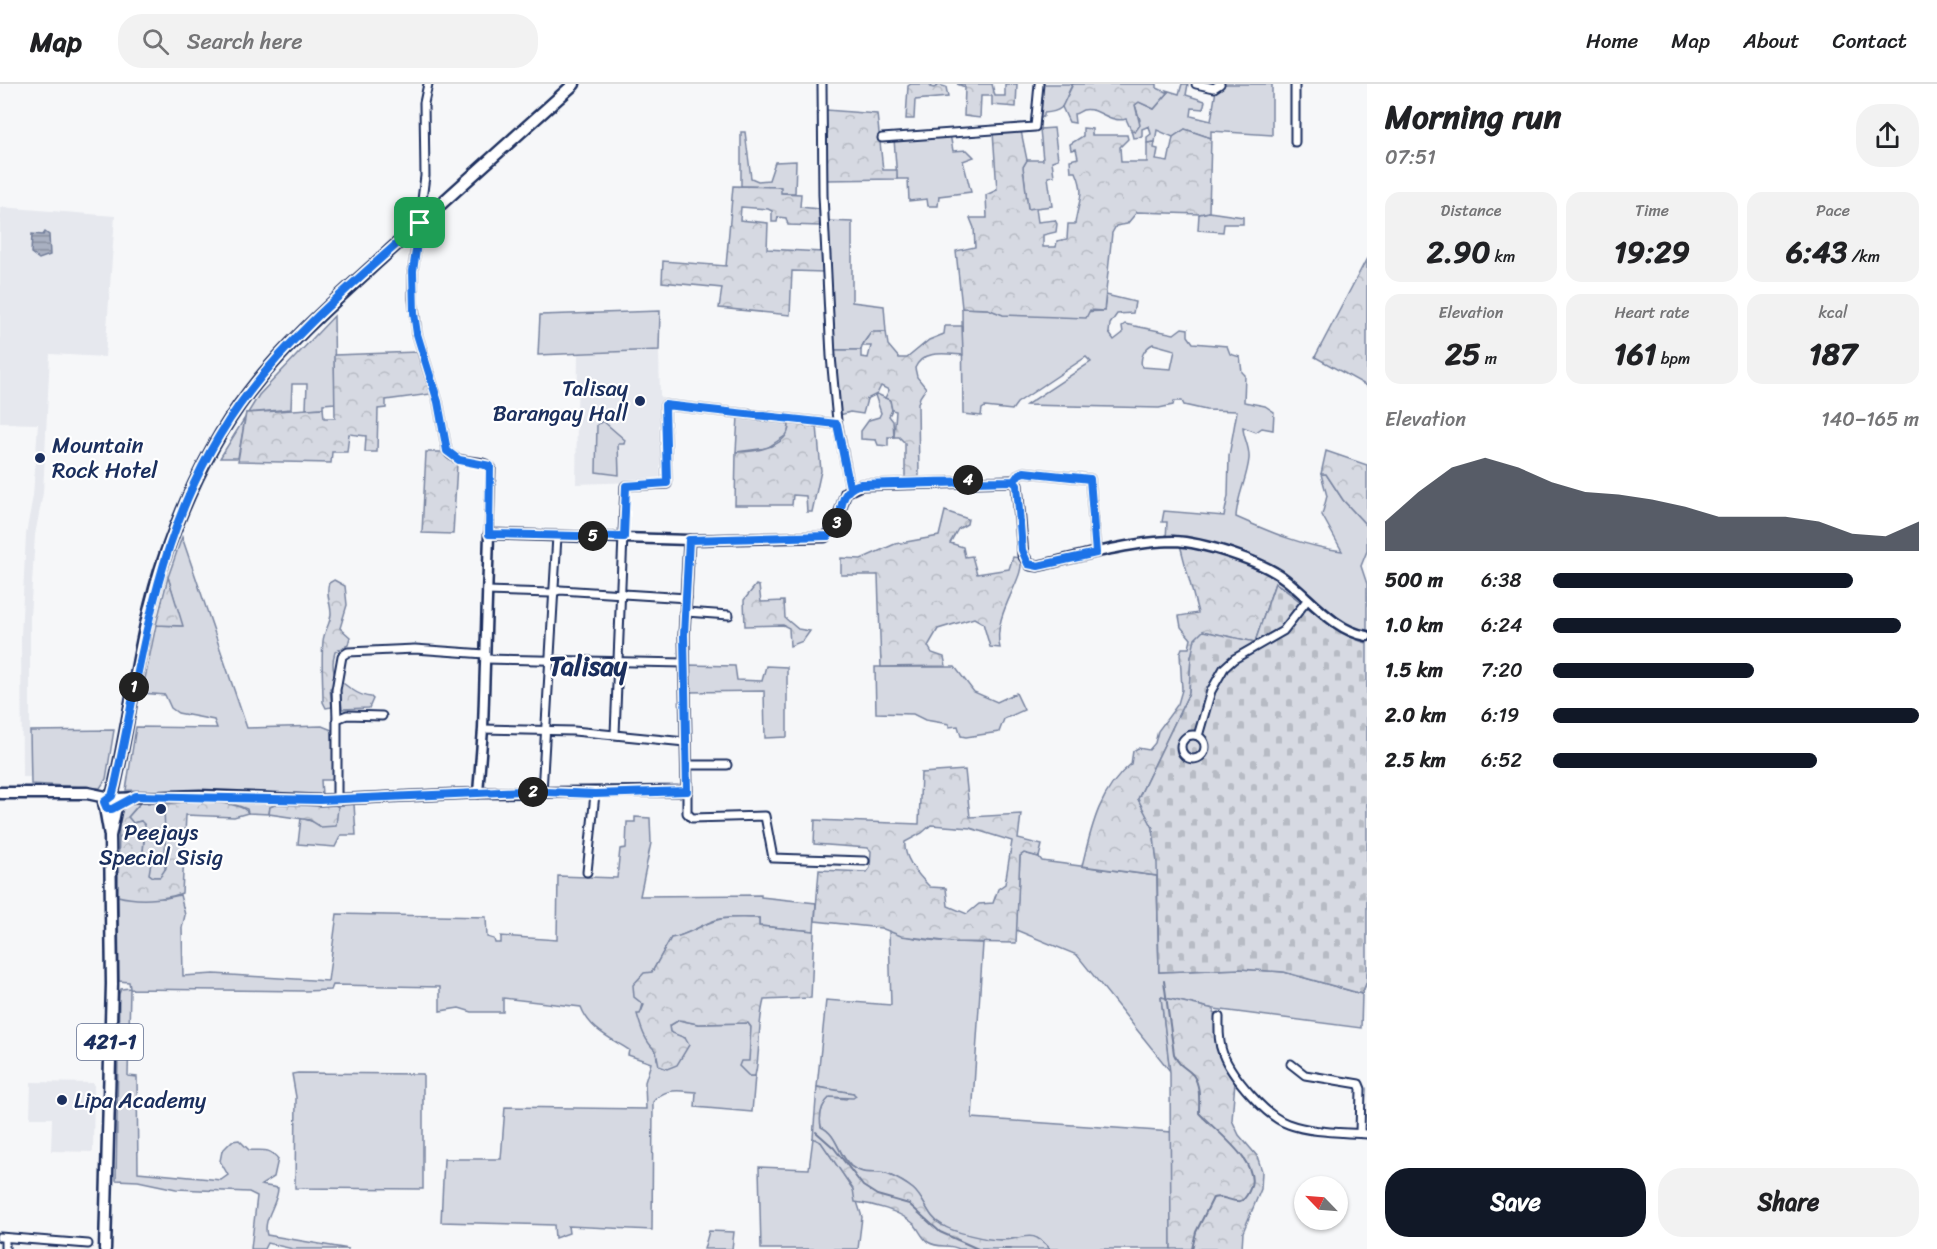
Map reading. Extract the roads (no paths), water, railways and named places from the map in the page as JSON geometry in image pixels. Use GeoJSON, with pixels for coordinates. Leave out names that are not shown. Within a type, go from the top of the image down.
{"type":"FeatureCollection","features":[{"type":"Feature","properties":{"kind":"main road"},"geometry":{"type":"LineString","coordinates":[[0,793],[78,794],[111,802],[151,602],[175,530],[206,460],[234,414],[269,368],[327,308],[574,84]]}},
{"type":"Feature","properties":{"kind":"main road","name":"421-1"},"geometry":{"type":"LineString","coordinates":[[105,1249],[111,984],[111,802]]}},
{"type":"Feature","properties":{"kind":"street"},"geometry":{"type":"LineString","coordinates":[[428,84],[424,104],[425,168],[413,278],[417,334],[438,402],[447,451],[459,460],[490,466],[483,729],[478,793]]}},
{"type":"Feature","properties":{"kind":"street"},"geometry":{"type":"LineString","coordinates":[[822,84],[823,195],[831,356],[837,424],[850,488]]}},
{"type":"Feature","properties":{"kind":"street"},"geometry":{"type":"LineString","coordinates":[[882,138],[1035,127],[1040,84]]}},
{"type":"Feature","properties":{"kind":"street"},"geometry":{"type":"LineString","coordinates":[[1196,84],[1212,88],[1220,84]]}},
{"type":"Feature","properties":{"kind":"street"},"geometry":{"type":"LineString","coordinates":[[1295,84],[1296,141]]}},
{"type":"Feature","properties":{"kind":"street"},"geometry":{"type":"LineString","coordinates":[[615,734],[626,486],[667,483],[665,405],[837,424]]}},
{"type":"Feature","properties":{"kind":"street"},"geometry":{"type":"LineString","coordinates":[[1096,553],[1090,479],[1024,472],[1019,474],[1014,481],[1020,507],[1023,555],[1028,564],[1038,566],[1096,553],[1164,542],[1191,543],[1239,556],[1268,568],[1288,581],[1346,629],[1367,636]]}},
{"type":"Feature","properties":{"kind":"street"},"geometry":{"type":"LineString","coordinates":[[489,534],[689,540],[828,536],[835,528],[843,499],[850,488],[861,484],[1014,481]]}},
{"type":"Feature","properties":{"kind":"street"},"geometry":{"type":"LineString","coordinates":[[542,792],[557,536]]}},
{"type":"Feature","properties":{"kind":"street"},"geometry":{"type":"LineString","coordinates":[[689,540],[684,663],[687,813],[692,818],[765,816],[773,858],[865,861]]}},
{"type":"Feature","properties":{"kind":"street"},"geometry":{"type":"LineString","coordinates":[[487,591],[687,598]]}},
{"type":"Feature","properties":{"kind":"street"},"geometry":{"type":"LineString","coordinates":[[1198,736],[1211,691],[1224,668],[1234,659],[1283,631],[1308,599]]}},
{"type":"Feature","properties":{"kind":"street"},"geometry":{"type":"LineString","coordinates":[[686,612],[729,615]]}},
{"type":"Feature","properties":{"kind":"street"},"geometry":{"type":"LineString","coordinates":[[337,799],[336,690],[342,656],[348,652],[415,649],[485,656],[684,663]]}},
{"type":"Feature","properties":{"kind":"street"},"geometry":{"type":"LineString","coordinates":[[337,719],[347,716],[382,716]]}},
{"type":"Feature","properties":{"kind":"street"},"geometry":{"type":"LineString","coordinates":[[483,729],[615,734],[685,741]]}},
{"type":"Feature","properties":{"kind":"street"},"geometry":{"type":"LineString","coordinates":[[687,765],[727,765]]}},
{"type":"Feature","properties":{"kind":"street"},"geometry":{"type":"LineString","coordinates":[[111,802],[136,796],[337,799],[478,793],[595,794],[687,791]]}},
{"type":"Feature","properties":{"kind":"street"},"geometry":{"type":"LineString","coordinates":[[587,872],[595,794]]}},
{"type":"Feature","properties":{"kind":"street"},"geometry":{"type":"LineString","coordinates":[[1219,1017],[1220,1044],[1228,1065],[1248,1090],[1276,1116],[1290,1125],[1363,1133],[1359,1084],[1305,1075],[1291,1064]]}},
{"type":"Feature","properties":{"kind":"street"},"geometry":{"type":"LineString","coordinates":[[4,1249],[3,1238],[36,1240],[69,1246],[88,1244]]}},
{"type":"Feature","properties":{"kind":"street"},"geometry":{"type":"LineString","coordinates":[[36,1240],[36,1249]]}},
{"type":"Feature","properties":{"kind":"water"},"geometry":{"type":"Polygon","coordinates":[[[45,232],[49,235],[50,255],[39,259],[31,253],[32,234],[43,235],[45,232]]]}},
{"type":"Feature","properties":{"kind":"waterway"},"geometry":{"type":"LineString","coordinates":[[1164,981],[1174,1054],[1178,1062],[1196,1079],[1199,1113],[1226,1138],[1244,1159],[1250,1170],[1252,1181],[1249,1191],[1242,1200],[1213,1198],[1196,1232],[1192,1249]]}},
{"type":"Feature","properties":{"kind":"waterway"},"geometry":{"type":"LineString","coordinates":[[816,1132],[834,1148],[863,1186],[877,1195],[909,1204],[940,1232],[978,1249]]}},
{"type":"Feature","properties":{"kind":"waterway"},"geometry":{"type":"LineString","coordinates":[[1002,1249],[1011,1249]]}},
{"type":"Feature","properties":{"kind":"place","name":"Talisay Barangay Hall"},"geometry":{"type":"Point","coordinates":[640,401]}},
{"type":"Feature","properties":{"kind":"place","name":"Mountain Rock Hotel"},"geometry":{"type":"Point","coordinates":[40,458]}},
{"type":"Feature","properties":{"kind":"place","name":"Peejays Special Sisig"},"geometry":{"type":"Point","coordinates":[161,809]}},
{"type":"Feature","properties":{"kind":"place","name":"Lipa Academy"},"geometry":{"type":"Point","coordinates":[62,1100]}},
{"type":"Feature","properties":{"kind":"district","name":"Talisay"},"geometry":{"type":"Point","coordinates":[588,666]}}]}
